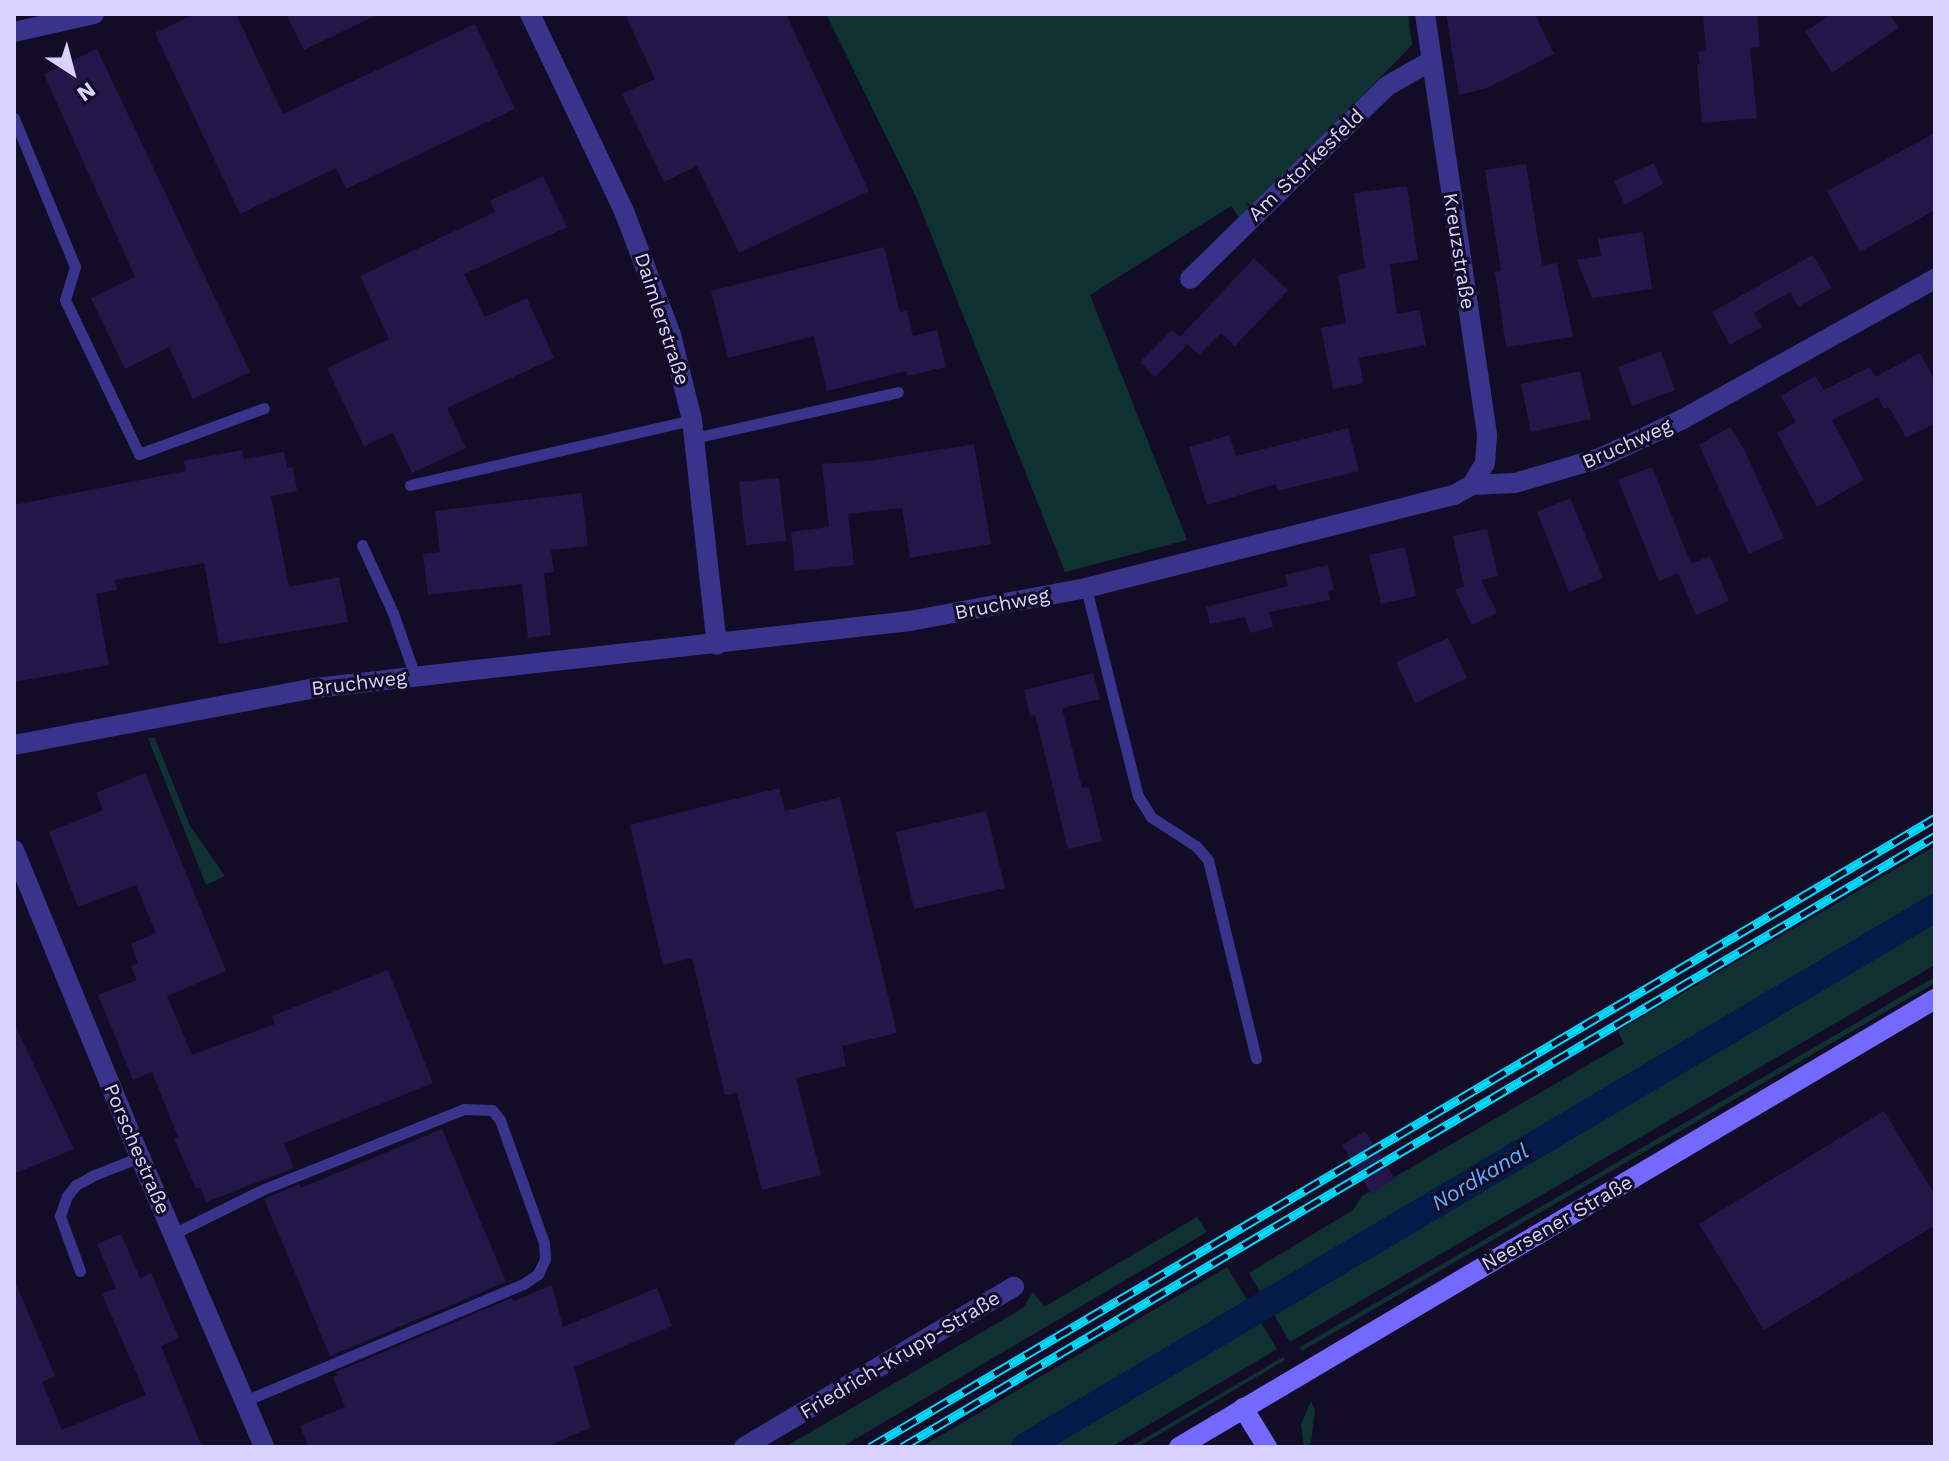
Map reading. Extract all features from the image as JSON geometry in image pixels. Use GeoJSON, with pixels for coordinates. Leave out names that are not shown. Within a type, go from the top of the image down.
{"type":"FeatureCollection","features":[{"type":"Feature","properties":{"kind":"main road","name":"Neersener Straße"},"geometry":{"type":"LineString","coordinates":[[1179,1447],[1935,999]]}},
{"type":"Feature","properties":{"kind":"main road"},"geometry":{"type":"LineString","coordinates":[[1243,1408],[1267,1447]]}},
{"type":"Feature","properties":{"kind":"street"},"geometry":{"type":"LineString","coordinates":[[14,32],[92,14]]}},
{"type":"Feature","properties":{"kind":"street","name":"Daimlerstraße"},"geometry":{"type":"LineString","coordinates":[[530,14],[651,274],[683,378],[693,429],[717,645]]}},
{"type":"Feature","properties":{"kind":"street","name":"Kreuzstraße"},"geometry":{"type":"LineString","coordinates":[[1425,14],[1487,435],[1485,463],[1472,485]]}},
{"type":"Feature","properties":{"kind":"street","name":"Am Storkesfeld"},"geometry":{"type":"LineString","coordinates":[[1190,279],[1387,86],[1431,61]]}},
{"type":"Feature","properties":{"kind":"street","name":"Bruchweg"},"geometry":{"type":"LineString","coordinates":[[14,745],[299,691],[717,645],[947,615],[1086,588],[1454,495],[1472,485],[1515,483],[1600,458],[1683,419],[1935,279]]}},
{"type":"Feature","properties":{"kind":"street","name":"Porschestraße"},"geometry":{"type":"LineString","coordinates":[[14,850],[264,1447]]}},
{"type":"Feature","properties":{"kind":"street","name":"Friedrich-Krupp-Straße"},"geometry":{"type":"LineString","coordinates":[[744,1447],[1014,1287]]}},
{"type":"Feature","properties":{"kind":"lane"},"geometry":{"type":"LineString","coordinates":[[14,118],[75,267],[65,300],[139,454],[264,408]]}},
{"type":"Feature","properties":{"kind":"lane"},"geometry":{"type":"LineString","coordinates":[[410,485],[898,392]]}},
{"type":"Feature","properties":{"kind":"lane"},"geometry":{"type":"LineString","coordinates":[[362,545],[393,613],[415,676]]}},
{"type":"Feature","properties":{"kind":"lane"},"geometry":{"type":"LineString","coordinates":[[1086,588],[1138,796],[1151,817],[1196,846],[1208,860],[1256,1058]]}},
{"type":"Feature","properties":{"kind":"lane"},"geometry":{"type":"LineString","coordinates":[[173,1234],[264,1189],[464,1109],[492,1110],[500,1120],[544,1243],[545,1259],[538,1274],[523,1284],[245,1401]]}},
{"type":"Feature","properties":{"kind":"lane"},"geometry":{"type":"LineString","coordinates":[[80,1271],[60,1216],[67,1196],[76,1185],[94,1175],[140,1157]]}},
{"type":"Feature","properties":{"kind":"green space"},"geometry":{"type":"Polygon","coordinates":[[[826,14],[1408,14],[1412,45],[1241,220],[1231,206],[1090,295],[1187,540],[1065,572],[917,199],[826,14]]]}},
{"type":"Feature","properties":{"kind":"green space"},"geometry":{"type":"Polygon","coordinates":[[[148,738],[155,738],[190,826],[225,876],[206,885],[148,738]]]}},
{"type":"Feature","properties":{"kind":"green space"},"geometry":{"type":"Polygon","coordinates":[[[1935,846],[1935,965],[1290,1342],[1249,1273],[1353,1210],[1362,1196],[1624,1044],[1618,1031],[1935,846]]]}},
{"type":"Feature","properties":{"kind":"green space"},"geometry":{"type":"Polygon","coordinates":[[[1935,977],[1935,983],[1302,1351],[1300,1347],[1935,977]]]}},
{"type":"Feature","properties":{"kind":"green space"},"geometry":{"type":"Polygon","coordinates":[[[1197,1217],[1207,1232],[842,1447],[785,1447],[1023,1308],[1033,1292],[1044,1307],[1197,1217]]]}},
{"type":"Feature","properties":{"kind":"green space"},"geometry":{"type":"Polygon","coordinates":[[[1227,1267],[1277,1349],[1111,1447],[921,1447],[1227,1267]]]}},
{"type":"Feature","properties":{"kind":"green space"},"geometry":{"type":"Polygon","coordinates":[[[1283,1357],[1285,1360],[1138,1447],[1130,1447],[1283,1357]]]}},
{"type":"Feature","properties":{"kind":"green space"},"geometry":{"type":"Polygon","coordinates":[[[1311,1401],[1315,1410],[1311,1443],[1304,1447],[1301,1424],[1311,1401]]]}},
{"type":"Feature","properties":{"kind":"building"},"geometry":{"type":"Polygon","coordinates":[[[195,14],[236,14],[283,114],[475,24],[515,109],[346,189],[336,168],[240,214],[155,33],[195,14]]]}},
{"type":"Feature","properties":{"kind":"building"},"geometry":{"type":"Polygon","coordinates":[[[286,14],[379,14],[304,50],[286,14]]]}},
{"type":"Feature","properties":{"kind":"building"},"geometry":{"type":"Polygon","coordinates":[[[625,14],[786,14],[869,191],[739,253],[697,166],[664,182],[622,94],[655,79],[625,14]]]}},
{"type":"Feature","properties":{"kind":"building"},"geometry":{"type":"Polygon","coordinates":[[[1446,14],[1535,14],[1554,54],[1487,88],[1459,95],[1446,14]]]}},
{"type":"Feature","properties":{"kind":"building"},"geometry":{"type":"Polygon","coordinates":[[[1703,14],[1757,14],[1760,47],[1750,48],[1757,118],[1702,123],[1697,64],[1700,64],[1698,52],[1706,51],[1703,14]]]}},
{"type":"Feature","properties":{"kind":"building"},"geometry":{"type":"Polygon","coordinates":[[[1832,14],[1889,14],[1899,28],[1832,73],[1805,32],[1832,14]]]}},
{"type":"Feature","properties":{"kind":"building"},"geometry":{"type":"Polygon","coordinates":[[[97,49],[250,372],[193,399],[169,347],[125,369],[91,298],[135,277],[44,74],[97,49]]]}},
{"type":"Feature","properties":{"kind":"building"},"geometry":{"type":"Polygon","coordinates":[[[1935,133],[1935,210],[1860,252],[1827,191],[1935,133]]]}},
{"type":"Feature","properties":{"kind":"building"},"geometry":{"type":"Polygon","coordinates":[[[1654,163],[1663,184],[1625,205],[1614,181],[1654,163]]]}},
{"type":"Feature","properties":{"kind":"building"},"geometry":{"type":"Polygon","coordinates":[[[1526,164],[1542,265],[1557,263],[1573,337],[1506,347],[1495,272],[1501,271],[1485,170],[1526,164]]]}},
{"type":"Feature","properties":{"kind":"building"},"geometry":{"type":"Polygon","coordinates":[[[543,176],[567,227],[464,274],[485,317],[527,298],[554,358],[447,408],[466,448],[412,473],[393,433],[364,446],[327,368],[389,339],[360,276],[495,212],[490,201],[543,176]]]}},
{"type":"Feature","properties":{"kind":"building"},"geometry":{"type":"Polygon","coordinates":[[[1407,186],[1418,260],[1390,264],[1397,314],[1420,310],[1426,345],[1359,358],[1363,383],[1333,389],[1321,328],[1346,323],[1338,275],[1365,268],[1354,193],[1407,186]]]}},
{"type":"Feature","properties":{"kind":"building"},"geometry":{"type":"Polygon","coordinates":[[[1643,232],[1652,289],[1592,298],[1577,260],[1601,256],[1598,239],[1643,232]]]}},
{"type":"Feature","properties":{"kind":"building"},"geometry":{"type":"Polygon","coordinates":[[[884,247],[900,312],[907,311],[913,336],[937,330],[946,367],[907,376],[906,371],[827,391],[814,336],[728,358],[711,291],[884,247]]]}},
{"type":"Feature","properties":{"kind":"building"},"geometry":{"type":"Polygon","coordinates":[[[1813,255],[1832,288],[1798,307],[1790,292],[1772,302],[1754,313],[1762,327],[1730,345],[1712,312],[1813,255]]]}},
{"type":"Feature","properties":{"kind":"building"},"geometry":{"type":"Polygon","coordinates":[[[1254,258],[1288,290],[1235,346],[1221,333],[1199,355],[1181,339],[1187,345],[1155,377],[1140,362],[1172,330],[1180,337],[1254,258]]]}},
{"type":"Feature","properties":{"kind":"building"},"geometry":{"type":"Polygon","coordinates":[[[1661,351],[1675,390],[1632,406],[1618,367],[1661,351]]]}},
{"type":"Feature","properties":{"kind":"building"},"geometry":{"type":"Polygon","coordinates":[[[1920,353],[1935,381],[1935,423],[1906,438],[1889,407],[1884,409],[1878,397],[1832,420],[1864,480],[1817,507],[1777,433],[1796,422],[1781,396],[1815,376],[1824,390],[1870,367],[1875,377],[1920,353]]]}},
{"type":"Feature","properties":{"kind":"building"},"geometry":{"type":"Polygon","coordinates":[[[1580,371],[1591,419],[1531,432],[1521,384],[1580,371]]]}},
{"type":"Feature","properties":{"kind":"building"},"geometry":{"type":"Polygon","coordinates":[[[1730,427],[1745,451],[1784,538],[1749,554],[1699,445],[1730,427]]]}},
{"type":"Feature","properties":{"kind":"building"},"geometry":{"type":"Polygon","coordinates":[[[1348,428],[1359,471],[1277,491],[1276,484],[1207,505],[1189,447],[1229,435],[1236,456],[1348,428]]]}},
{"type":"Feature","properties":{"kind":"building"},"geometry":{"type":"Polygon","coordinates":[[[974,444],[991,544],[910,558],[902,508],[848,514],[854,565],[795,571],[791,532],[829,527],[822,464],[869,461],[974,444]]]}},
{"type":"Feature","properties":{"kind":"building"},"geometry":{"type":"Polygon","coordinates":[[[242,450],[244,459],[284,452],[287,468],[293,467],[297,491],[271,496],[289,587],[339,577],[348,622],[219,644],[204,563],[115,580],[117,590],[96,594],[109,665],[14,682],[14,505],[186,471],[184,461],[242,450]]]}},
{"type":"Feature","properties":{"kind":"building"},"geometry":{"type":"Polygon","coordinates":[[[1652,467],[1691,564],[1710,556],[1729,601],[1696,615],[1678,573],[1659,581],[1618,480],[1652,467]]]}},
{"type":"Feature","properties":{"kind":"building"},"geometry":{"type":"Polygon","coordinates":[[[779,478],[786,541],[746,545],[739,482],[779,478]]]}},
{"type":"Feature","properties":{"kind":"building"},"geometry":{"type":"Polygon","coordinates":[[[582,493],[588,546],[551,550],[554,572],[544,573],[551,635],[528,638],[522,584],[428,595],[423,554],[440,552],[435,511],[582,493]]]}},
{"type":"Feature","properties":{"kind":"building"},"geometry":{"type":"Polygon","coordinates":[[[1570,498],[1603,578],[1569,592],[1537,512],[1570,498]]]}},
{"type":"Feature","properties":{"kind":"building"},"geometry":{"type":"Polygon","coordinates":[[[1487,529],[1498,576],[1481,580],[1497,613],[1472,625],[1455,590],[1464,586],[1453,536],[1487,529]]]}},
{"type":"Feature","properties":{"kind":"building"},"geometry":{"type":"Polygon","coordinates":[[[1405,547],[1416,596],[1381,604],[1369,555],[1405,547]]]}},
{"type":"Feature","properties":{"kind":"building"},"geometry":{"type":"Polygon","coordinates":[[[1328,565],[1334,590],[1328,591],[1330,600],[1269,612],[1273,627],[1250,633],[1245,617],[1210,624],[1206,607],[1288,586],[1285,575],[1328,565]]]}},
{"type":"Feature","properties":{"kind":"building"},"geometry":{"type":"Polygon","coordinates":[[[1448,638],[1467,678],[1415,703],[1396,662],[1448,638]]]}},
{"type":"Feature","properties":{"kind":"building"},"geometry":{"type":"Polygon","coordinates":[[[1093,673],[1100,699],[1062,708],[1082,788],[1089,787],[1102,841],[1068,849],[1035,715],[1030,716],[1024,690],[1093,673]]]}},
{"type":"Feature","properties":{"kind":"building"},"geometry":{"type":"Polygon","coordinates":[[[145,773],[226,971],[167,996],[192,1055],[275,1024],[272,1016],[388,970],[433,1083],[284,1143],[294,1168],[206,1202],[200,1187],[196,1189],[174,1138],[178,1137],[152,1072],[133,1080],[98,995],[137,980],[131,966],[138,963],[131,944],[156,933],[136,885],[78,907],[49,832],[103,810],[96,793],[145,773]]]}},
{"type":"Feature","properties":{"kind":"building"},"geometry":{"type":"Polygon","coordinates":[[[779,788],[785,811],[840,797],[897,1033],[842,1046],[846,1066],[796,1078],[821,1175],[762,1190],[737,1093],[725,1095],[692,958],[663,965],[630,825],[779,788]]]}},
{"type":"Feature","properties":{"kind":"building"},"geometry":{"type":"Polygon","coordinates":[[[986,811],[1005,888],[914,909],[896,832],[986,811]]]}},
{"type":"Feature","properties":{"kind":"building"},"geometry":{"type":"Polygon","coordinates":[[[14,1023],[74,1149],[14,1174],[14,1023]]]}},
{"type":"Feature","properties":{"kind":"building"},"geometry":{"type":"Polygon","coordinates":[[[1884,1111],[1935,1195],[1935,1225],[1764,1330],[1699,1224],[1884,1111]]]}},
{"type":"Feature","properties":{"kind":"building"},"geometry":{"type":"Polygon","coordinates":[[[442,1129],[506,1282],[330,1356],[264,1199],[299,1184],[301,1188],[442,1129]]]}},
{"type":"Feature","properties":{"kind":"building"},"geometry":{"type":"Polygon","coordinates":[[[1365,1131],[1395,1179],[1371,1194],[1342,1145],[1365,1131]]]}},
{"type":"Feature","properties":{"kind":"building"},"geometry":{"type":"Polygon","coordinates":[[[121,1234],[140,1278],[151,1273],[179,1338],[161,1346],[202,1447],[14,1447],[14,1279],[55,1376],[42,1382],[62,1430],[146,1395],[102,1294],[116,1288],[97,1244],[121,1234]]]}},
{"type":"Feature","properties":{"kind":"building"},"geometry":{"type":"Polygon","coordinates":[[[552,1285],[563,1327],[657,1288],[672,1326],[574,1367],[590,1428],[545,1447],[309,1447],[300,1426],[345,1407],[333,1377],[338,1375],[336,1372],[512,1298],[514,1301],[552,1285]]]}},
{"type":"Feature","properties":{"kind":"waterway","name":"Nordkanal"},"geometry":{"type":"LineString","coordinates":[[1025,1447],[1935,908]]}},
{"type":"Feature","properties":{"kind":"railway"},"geometry":{"type":"LineString","coordinates":[[870,1447],[1935,818]]}},
{"type":"Feature","properties":{"kind":"railway"},"geometry":{"type":"LineString","coordinates":[[902,1447],[1935,836]]}}]}
